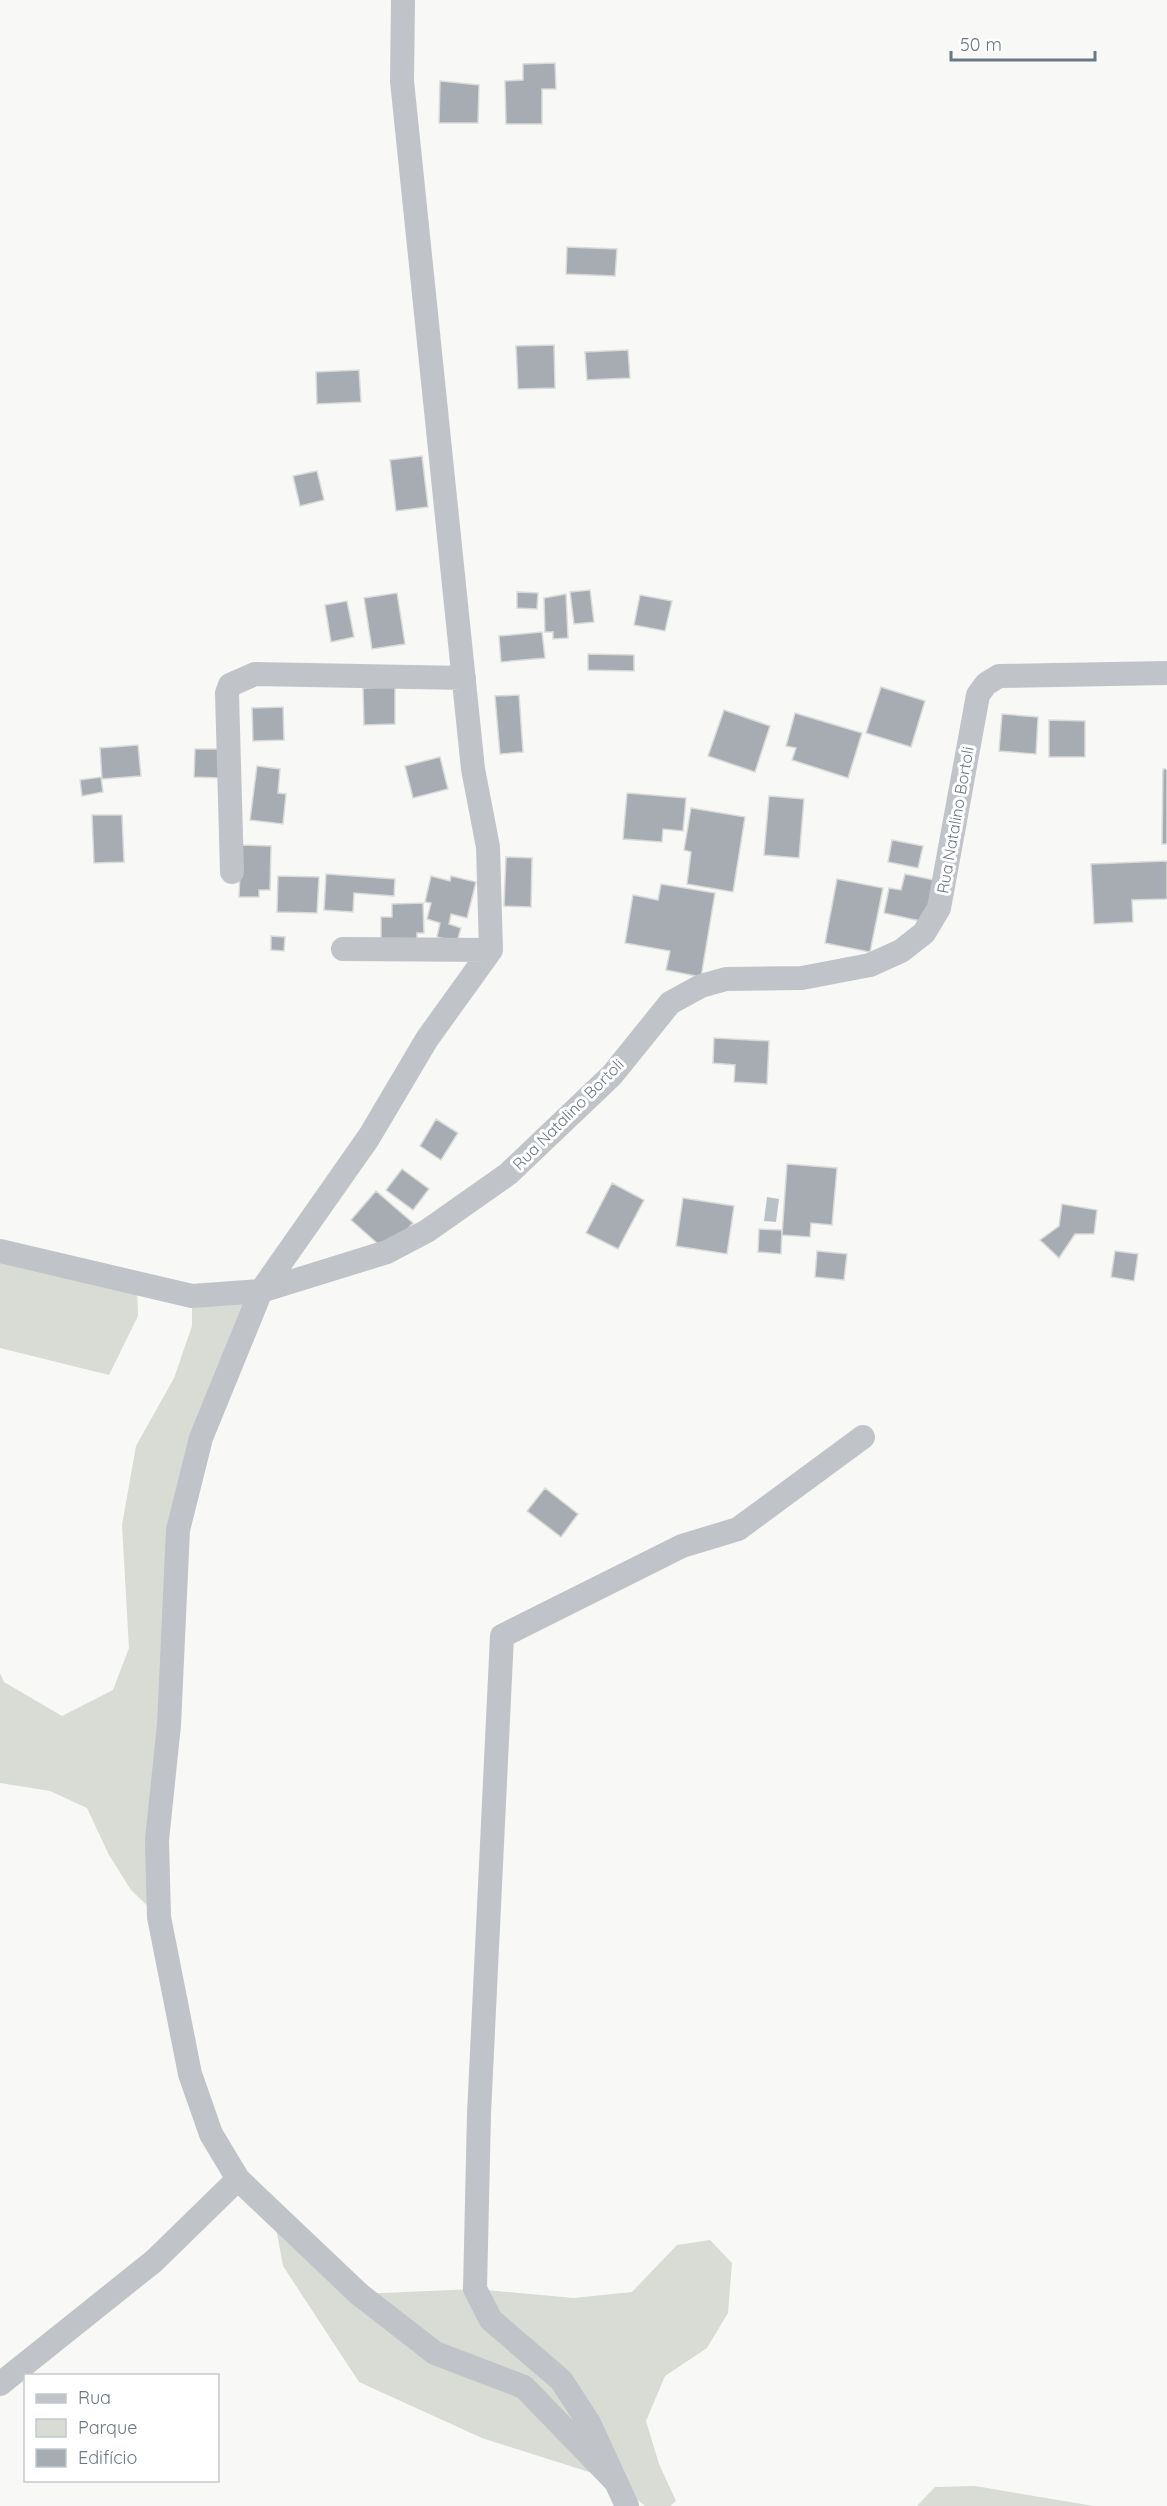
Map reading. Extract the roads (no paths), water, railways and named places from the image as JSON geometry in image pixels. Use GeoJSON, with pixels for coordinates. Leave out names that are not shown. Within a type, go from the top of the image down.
{"type":"FeatureCollection","features":[{"type":"Feature","properties":{"kind":"street"},"geometry":{"type":"LineString","coordinates":[[403,0],[402,81],[473,769],[488,848],[491,950],[427,1039],[369,1137],[261,1291],[201,1438],[178,1530],[170,1725],[157,1840],[159,1917],[190,2074],[211,2134],[238,2179],[359,2294],[435,2353],[524,2387],[614,2480]]}},
{"type":"Feature","properties":{"kind":"street","name":"Rua Natalino Bortoli"},"geometry":{"type":"LineString","coordinates":[[0,1251],[192,1296],[261,1291],[387,1252],[436,1225],[508,1174],[612,1075],[670,1003],[701,986],[726,979],[802,978],[870,965],[901,951],[924,933],[939,908],[978,695],[986,684],[999,676],[1167,673]]}},
{"type":"Feature","properties":{"kind":"street"},"geometry":{"type":"LineString","coordinates":[[232,872],[227,693],[230,685],[255,674],[464,678]]}},
{"type":"Feature","properties":{"kind":"street"},"geometry":{"type":"LineString","coordinates":[[343,949],[491,950]]}},
{"type":"Feature","properties":{"kind":"street"},"geometry":{"type":"LineString","coordinates":[[627,2506],[589,2423],[561,2380],[491,2320],[475,2289],[479,2114],[502,1636],[681,1546],[738,1529],[863,1437]]}},
{"type":"Feature","properties":{"kind":"street"},"geometry":{"type":"LineString","coordinates":[[0,2384],[154,2261],[238,2179]]}}]}
